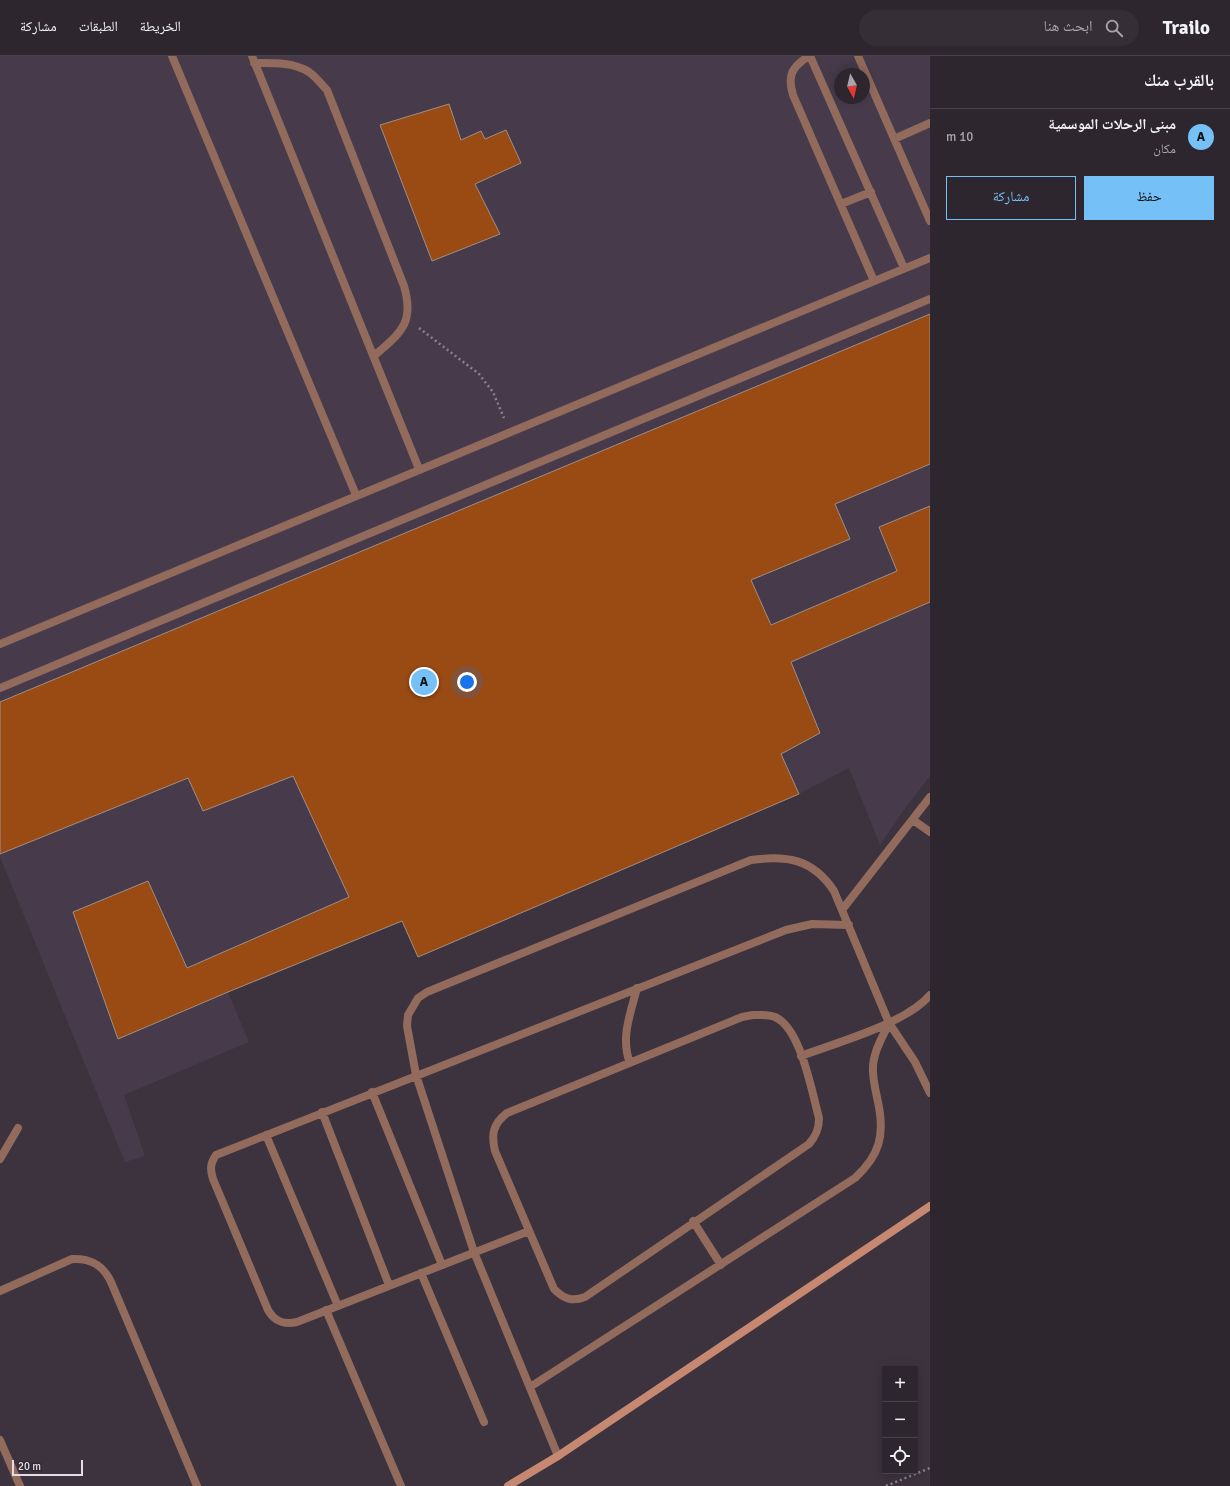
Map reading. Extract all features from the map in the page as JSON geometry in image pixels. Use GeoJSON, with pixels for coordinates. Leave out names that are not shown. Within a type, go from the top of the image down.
{"type":"FeatureCollection","features":[{"type":"Feature","properties":{"kind":"main road"},"geometry":{"type":"LineString","coordinates":[[508,1486],[558,1456],[930,1206]]}},
{"type":"Feature","properties":{"kind":"lane"},"geometry":{"type":"LineString","coordinates":[[172,56],[356,495]]}},
{"type":"Feature","properties":{"kind":"lane"},"geometry":{"type":"LineString","coordinates":[[874,281],[790,85],[791,74],[795,65],[809,56],[904,268]]}},
{"type":"Feature","properties":{"kind":"lane"},"geometry":{"type":"LineString","coordinates":[[858,56],[930,221]]}},
{"type":"Feature","properties":{"kind":"lane"},"geometry":{"type":"LineString","coordinates":[[253,60],[419,469]]}},
{"type":"Feature","properties":{"kind":"lane"},"geometry":{"type":"LineString","coordinates":[[253,60],[293,66],[310,73],[327,90],[409,302],[407,318],[401,332],[374,356]]}},
{"type":"Feature","properties":{"kind":"lane"},"geometry":{"type":"LineString","coordinates":[[894,139],[930,123]]}},
{"type":"Feature","properties":{"kind":"lane"},"geometry":{"type":"LineString","coordinates":[[841,204],[871,192]]}},
{"type":"Feature","properties":{"kind":"lane"},"geometry":{"type":"LineString","coordinates":[[0,644],[930,258]]}},
{"type":"Feature","properties":{"kind":"lane"},"geometry":{"type":"LineString","coordinates":[[0,688],[930,299]]}},
{"type":"Feature","properties":{"kind":"lane"},"geometry":{"type":"LineString","coordinates":[[842,910],[930,797]]}},
{"type":"Feature","properties":{"kind":"lane"},"geometry":{"type":"LineString","coordinates":[[913,820],[930,832]]}},
{"type":"Feature","properties":{"kind":"lane"},"geometry":{"type":"LineString","coordinates":[[558,1456],[474,1252],[416,1075],[407,1026],[408,1015],[418,998],[427,992],[751,860],[784,858],[797,860],[811,867],[825,877],[834,891],[890,1023],[915,1062],[930,1093]]}},
{"type":"Feature","properties":{"kind":"lane"},"geometry":{"type":"LineString","coordinates":[[529,1231],[290,1324],[282,1323],[271,1316],[210,1169],[216,1155],[372,1092],[786,930],[812,924],[849,925]]}},
{"type":"Feature","properties":{"kind":"lane"},"geometry":{"type":"LineString","coordinates":[[630,1063],[626,1047],[626,1037],[637,988]]}},
{"type":"Feature","properties":{"kind":"lane"},"geometry":{"type":"LineString","coordinates":[[801,1056],[890,1023],[916,1009],[930,995]]}},
{"type":"Feature","properties":{"kind":"lane"},"geometry":{"type":"LineString","coordinates":[[753,1015],[776,1018],[791,1032],[801,1056],[819,1118],[819,1125],[814,1138],[809,1144],[693,1221],[585,1297],[577,1300],[568,1300],[560,1296],[554,1289],[529,1231],[495,1151],[492,1139],[494,1128],[498,1120],[507,1113],[630,1063],[742,1017],[753,1015]]}},
{"type":"Feature","properties":{"kind":"lane"},"geometry":{"type":"LineString","coordinates":[[530,1387],[855,1178],[869,1165],[878,1147],[882,1131],[873,1071],[875,1054],[890,1023]]}},
{"type":"Feature","properties":{"kind":"lane"},"geometry":{"type":"LineString","coordinates":[[372,1092],[442,1265]]}},
{"type":"Feature","properties":{"kind":"lane"},"geometry":{"type":"LineString","coordinates":[[322,1112],[389,1285]]}},
{"type":"Feature","properties":{"kind":"lane"},"geometry":{"type":"LineString","coordinates":[[0,1159],[18,1128]]}},
{"type":"Feature","properties":{"kind":"lane"},"geometry":{"type":"LineString","coordinates":[[266,1135],[338,1306]]}},
{"type":"Feature","properties":{"kind":"lane"},"geometry":{"type":"LineString","coordinates":[[693,1221],[721,1265]]}},
{"type":"Feature","properties":{"kind":"lane"},"geometry":{"type":"LineString","coordinates":[[0,1290],[72,1259],[88,1260],[101,1267],[111,1282],[197,1486]]}},
{"type":"Feature","properties":{"kind":"lane"},"geometry":{"type":"LineString","coordinates":[[421,1273],[484,1422]]}},
{"type":"Feature","properties":{"kind":"lane"},"geometry":{"type":"LineString","coordinates":[[326,1310],[401,1486]]}},
{"type":"Feature","properties":{"kind":"lane"},"geometry":{"type":"LineString","coordinates":[[0,1440],[20,1486]]}},
{"type":"Feature","properties":{"kind":"path"},"geometry":{"type":"LineString","coordinates":[[407,318],[479,374],[493,392],[509,432]]}},
{"type":"Feature","properties":{"kind":"path"},"geometry":{"type":"LineString","coordinates":[[886,1486],[930,1468]]}},
{"type":"Feature","properties":{"kind":"shaded area"},"geometry":{"type":"Polygon","coordinates":[[[0,56],[930,56],[930,776],[903,811],[880,845],[849,768],[799,794],[418,957],[402,921],[228,992],[249,1042],[124,1095],[145,1156],[125,1162],[0,857],[0,56]]]}},
{"type":"Feature","properties":{"kind":"building"},"geometry":{"type":"Polygon","coordinates":[[[449,104],[461,140],[481,131],[485,139],[506,130],[521,163],[475,184],[500,234],[432,261],[380,125],[449,104]]]}},
{"type":"Feature","properties":{"kind":"building"},"geometry":{"type":"Polygon","coordinates":[[[930,314],[930,464],[835,504],[850,539],[751,580],[771,625],[897,571],[879,527],[930,506],[930,602],[791,662],[820,733],[781,754],[799,794],[418,957],[402,921],[118,1039],[73,912],[148,881],[187,968],[349,897],[293,776],[203,811],[188,778],[0,854],[0,702],[930,314]]]}},
{"type":"Feature","properties":{"kind":"place","name":"مبنى الرحلات الموسمية"},"geometry":{"type":"Point","coordinates":[424,682]}}]}
